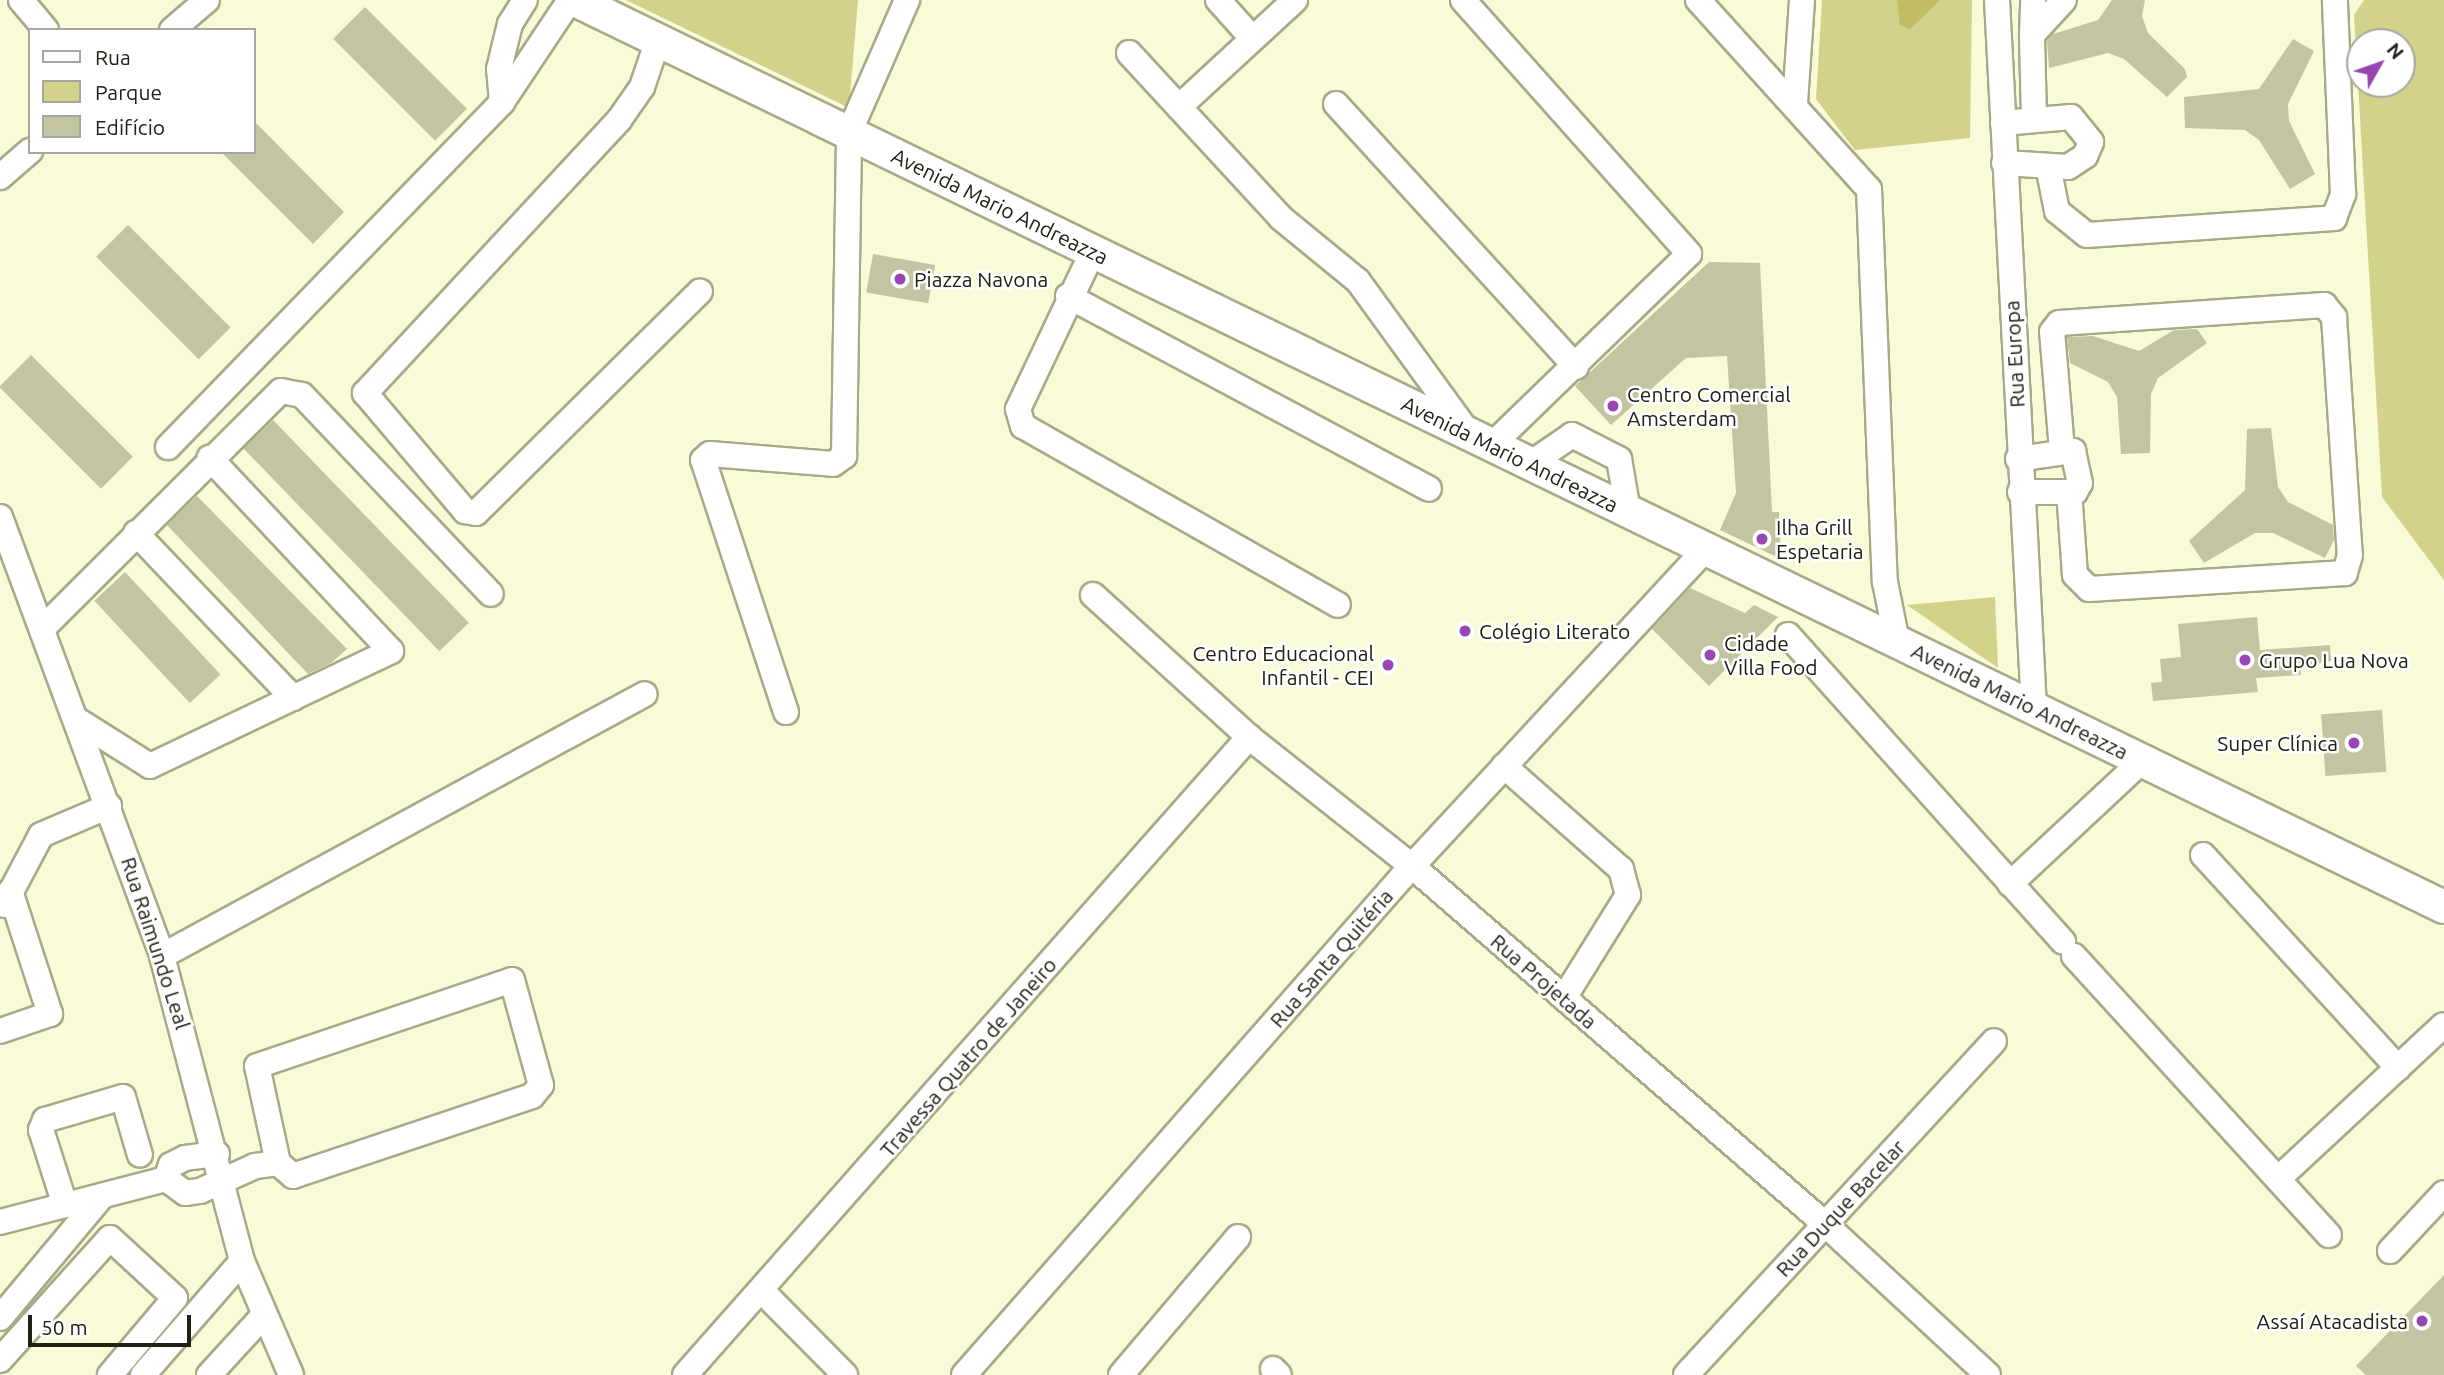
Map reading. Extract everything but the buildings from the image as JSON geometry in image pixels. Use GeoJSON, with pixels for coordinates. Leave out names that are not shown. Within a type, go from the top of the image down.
{"type":"FeatureCollection","features":[{"type":"Feature","properties":{"kind":"main road","name":"Avenida Mario Andreazza"},"geometry":{"type":"LineString","coordinates":[[573,0],[2444,908]]}},
{"type":"Feature","properties":{"kind":"street"},"geometry":{"type":"LineString","coordinates":[[22,0],[44,28]]}},
{"type":"Feature","properties":{"kind":"street"},"geometry":{"type":"LineString","coordinates":[[174,28],[207,0]]}},
{"type":"Feature","properties":{"kind":"street"},"geometry":{"type":"LineString","coordinates":[[502,102],[499,69],[510,24],[525,0]]}},
{"type":"Feature","properties":{"kind":"street"},"geometry":{"type":"LineString","coordinates":[[168,447],[502,102],[573,0]]}},
{"type":"Feature","properties":{"kind":"street"},"geometry":{"type":"LineString","coordinates":[[786,712],[703,460],[710,454],[833,464],[844,456],[849,133],[907,0]]}},
{"type":"Feature","properties":{"kind":"street"},"geometry":{"type":"LineString","coordinates":[[1218,0],[1253,38]]}},
{"type":"Feature","properties":{"kind":"street"},"geometry":{"type":"LineString","coordinates":[[1179,107],[1295,0]]}},
{"type":"Feature","properties":{"kind":"street"},"geometry":{"type":"LineString","coordinates":[[1129,53],[1280,218],[1358,281],[1480,440],[1576,366],[1689,254],[1463,0]]}},
{"type":"Feature","properties":{"kind":"street"},"geometry":{"type":"LineString","coordinates":[[1698,0],[1796,103],[1863,179],[1871,198],[1885,582],[1897,642]]}},
{"type":"Feature","properties":{"kind":"street"},"geometry":{"type":"LineString","coordinates":[[1796,103],[1802,0]]}},
{"type":"Feature","properties":{"kind":"street","name":"Rua Europa"},"geometry":{"type":"LineString","coordinates":[[1997,0],[2026,164],[2040,454],[2032,493],[2034,709]]}},
{"type":"Feature","properties":{"kind":"street"},"geometry":{"type":"LineString","coordinates":[[2026,164],[2081,161],[2089,151],[2088,133],[2071,117],[2020,121],[2032,35],[2033,0]]}},
{"type":"Feature","properties":{"kind":"street"},"geometry":{"type":"LineString","coordinates":[[2032,35],[2064,0]]}},
{"type":"Feature","properties":{"kind":"street"},"geometry":{"type":"LineString","coordinates":[[2026,164],[2057,211],[2087,235],[2334,218],[2343,194],[2335,0]]}},
{"type":"Feature","properties":{"kind":"street"},"geometry":{"type":"LineString","coordinates":[[658,40],[642,87],[619,120],[365,393],[465,511],[476,513],[700,291]]}},
{"type":"Feature","properties":{"kind":"street"},"geometry":{"type":"LineString","coordinates":[[1335,104],[1576,366]]}},
{"type":"Feature","properties":{"kind":"street"},"geometry":{"type":"LineString","coordinates":[[0,177],[28,154]]}},
{"type":"Feature","properties":{"kind":"street"},"geometry":{"type":"LineString","coordinates":[[1093,251],[1069,296],[1018,409],[1023,426],[1338,605]]}},
{"type":"Feature","properties":{"kind":"street"},"geometry":{"type":"LineString","coordinates":[[1069,296],[1429,489]]}},
{"type":"Feature","properties":{"kind":"street"},"geometry":{"type":"LineString","coordinates":[[2032,493],[2069,492],[2079,488],[2078,456],[2040,454],[2052,332],[2059,323],[2324,305],[2334,317],[2350,555],[2345,573],[2089,589],[2074,575],[2069,492]]}},
{"type":"Feature","properties":{"kind":"street"},"geometry":{"type":"LineString","coordinates":[[42,629],[272,395],[302,395],[491,594]]}},
{"type":"Feature","properties":{"kind":"street"},"geometry":{"type":"LineString","coordinates":[[1530,464],[1572,435],[1619,458],[1628,511]]}},
{"type":"Feature","properties":{"kind":"street"},"geometry":{"type":"LineString","coordinates":[[77,720],[150,765],[391,651],[210,458]]}},
{"type":"Feature","properties":{"kind":"street","name":"Rua Raimundo Leal"},"geometry":{"type":"LineString","coordinates":[[0,517],[5,548],[42,629],[162,956],[220,1166],[242,1261],[262,1316],[291,1375]]}},
{"type":"Feature","properties":{"kind":"street"},"geometry":{"type":"LineString","coordinates":[[136,533],[293,698]]}},
{"type":"Feature","properties":{"kind":"street","name":"Rua Santa Quitéria"},"geometry":{"type":"LineString","coordinates":[[964,1375],[1412,866],[1706,549]]}},
{"type":"Feature","properties":{"kind":"street","name":"Rua Projetada"},"geometry":{"type":"LineString","coordinates":[[1093,596],[1249,737],[1412,866],[1825,1224],[1988,1375]]}},
{"type":"Feature","properties":{"kind":"street"},"geometry":{"type":"LineString","coordinates":[[1787,635],[2329,1235]]}},
{"type":"Feature","properties":{"kind":"street"},"geometry":{"type":"LineString","coordinates":[[162,956],[645,694]]}},
{"type":"Feature","properties":{"kind":"street","name":"Travessa Quatro de Janeiro"},"geometry":{"type":"LineString","coordinates":[[685,1375],[762,1292],[1249,737]]}},
{"type":"Feature","properties":{"kind":"street"},"geometry":{"type":"LineString","coordinates":[[2010,884],[2142,761]]}},
{"type":"Feature","properties":{"kind":"street"},"geometry":{"type":"LineString","coordinates":[[1504,766],[1621,869],[1628,895],[1564,998]]}},
{"type":"Feature","properties":{"kind":"street"},"geometry":{"type":"LineString","coordinates":[[0,1031],[50,1014],[5,902],[41,835],[109,806]]}},
{"type":"Feature","properties":{"kind":"street"},"geometry":{"type":"LineString","coordinates":[[2203,855],[2398,1068]]}},
{"type":"Feature","properties":{"kind":"street"},"geometry":{"type":"LineString","coordinates":[[166,1179],[171,1166],[185,1158],[220,1166],[278,1163],[293,1176],[532,1096],[541,1085],[512,980],[257,1066],[278,1163]]}},
{"type":"Feature","properties":{"kind":"street"},"geometry":{"type":"LineString","coordinates":[[2278,1179],[2444,1025]]}},
{"type":"Feature","properties":{"kind":"street","name":"Rua Duque Bacelar"},"geometry":{"type":"LineString","coordinates":[[1686,1375],[1994,1041]]}},
{"type":"Feature","properties":{"kind":"street"},"geometry":{"type":"LineString","coordinates":[[65,1205],[41,1130],[45,1120],[123,1097],[140,1155]]}},
{"type":"Feature","properties":{"kind":"street"},"geometry":{"type":"LineString","coordinates":[[166,1179],[185,1193],[220,1166]]}},
{"type":"Feature","properties":{"kind":"street"},"geometry":{"type":"LineString","coordinates":[[0,1222],[166,1179]]}},
{"type":"Feature","properties":{"kind":"street"},"geometry":{"type":"LineString","coordinates":[[2390,1251],[2444,1193]]}},
{"type":"Feature","properties":{"kind":"street"},"geometry":{"type":"LineString","coordinates":[[0,1318],[103,1196]]}},
{"type":"Feature","properties":{"kind":"street"},"geometry":{"type":"LineString","coordinates":[[1121,1375],[1238,1237]]}},
{"type":"Feature","properties":{"kind":"street"},"geometry":{"type":"LineString","coordinates":[[0,1360],[110,1238],[175,1298],[110,1375]]}},
{"type":"Feature","properties":{"kind":"street"},"geometry":{"type":"LineString","coordinates":[[143,1375],[242,1261]]}},
{"type":"Feature","properties":{"kind":"street"},"geometry":{"type":"LineString","coordinates":[[762,1292],[845,1375]]}},
{"type":"Feature","properties":{"kind":"street"},"geometry":{"type":"LineString","coordinates":[[209,1375],[262,1316]]}},
{"type":"Feature","properties":{"kind":"green space"},"geometry":{"type":"Polygon","coordinates":[[[626,0],[858,0],[849,108],[626,0]]]}},
{"type":"Feature","properties":{"kind":"green space"},"geometry":{"type":"Polygon","coordinates":[[[1822,0],[1972,0],[1970,138],[1855,150],[1816,99],[1822,0]]]}},
{"type":"Feature","properties":{"kind":"green space"},"geometry":{"type":"Polygon","coordinates":[[[2364,0],[2444,0],[2444,580],[2382,497],[2359,98],[2416,98],[2416,28],[2355,28],[2354,15],[2364,0]]]}},
{"type":"Feature","properties":{"kind":"green space"},"geometry":{"type":"Polygon","coordinates":[[[1995,597],[1998,668],[1907,605],[1995,597]]]}},
{"type":"Feature","properties":{"kind":"shaded area"},"geometry":{"type":"Polygon","coordinates":[[[1897,0],[1940,0],[1910,29],[1900,25],[1897,0]]]}},
{"type":"Feature","properties":{"kind":"place","name":"Piazza Navona"},"geometry":{"type":"Point","coordinates":[900,279]}},
{"type":"Feature","properties":{"kind":"place","name":"Centro Comercial Amsterdam"},"geometry":{"type":"Point","coordinates":[1613,406]}},
{"type":"Feature","properties":{"kind":"place","name":"Ilha Grill Espetaria"},"geometry":{"type":"Point","coordinates":[1762,539]}},
{"type":"Feature","properties":{"kind":"place","name":"Colégio Literato"},"geometry":{"type":"Point","coordinates":[1465,631]}},
{"type":"Feature","properties":{"kind":"place","name":"Cidade Villa Food"},"geometry":{"type":"Point","coordinates":[1710,655]}},
{"type":"Feature","properties":{"kind":"place","name":"Grupo Lua Nova"},"geometry":{"type":"Point","coordinates":[2245,660]}},
{"type":"Feature","properties":{"kind":"place","name":"Centro Educacional Infantil - CEI"},"geometry":{"type":"Point","coordinates":[1388,665]}},
{"type":"Feature","properties":{"kind":"place","name":"Super Clínica"},"geometry":{"type":"Point","coordinates":[2354,743]}},
{"type":"Feature","properties":{"kind":"place","name":"Assaí Atacadista"},"geometry":{"type":"Point","coordinates":[2422,1321]}}]}
